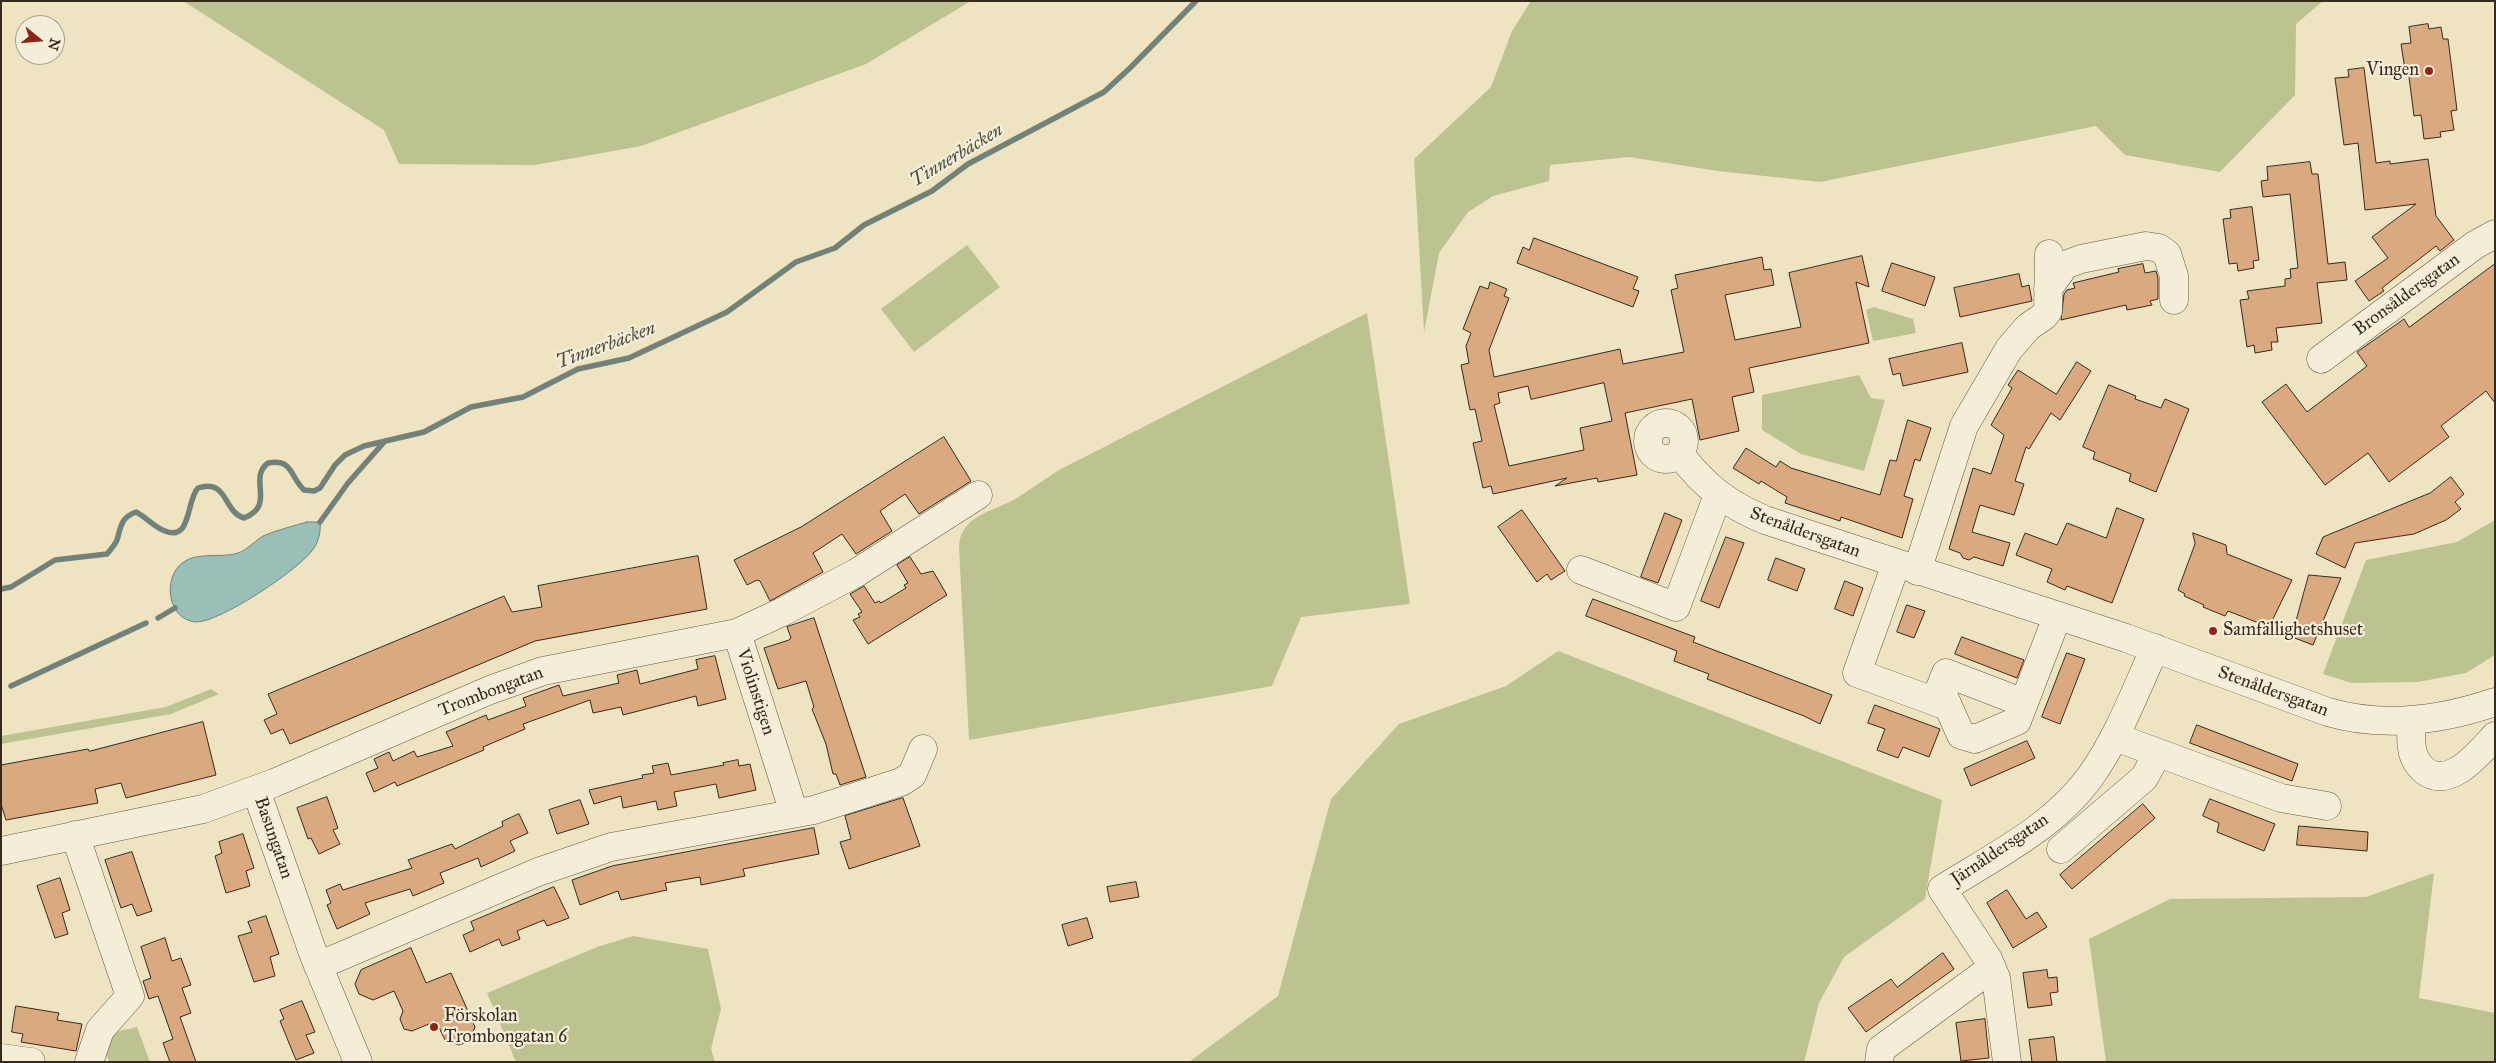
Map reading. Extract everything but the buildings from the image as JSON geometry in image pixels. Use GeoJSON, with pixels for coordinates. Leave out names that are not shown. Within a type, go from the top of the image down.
{"type":"FeatureCollection","features":[{"type":"Feature","properties":{"kind":"street","name":"Bronsåldersgatan"},"geometry":{"type":"LineString","coordinates":[[2321,359],[2475,245],[2495,234]]}},
{"type":"Feature","properties":{"kind":"street"},"geometry":{"type":"LineString","coordinates":[[2048,289],[2065,264],[2146,246],[2159,248],[2167,254],[2174,276],[2174,300]]}},
{"type":"Feature","properties":{"kind":"street"},"geometry":{"type":"LineString","coordinates":[[1948,706],[1856,673],[1907,568],[1964,426],[2009,349],[2028,327],[2044,316],[2048,310],[2049,254]]}},
{"type":"Feature","properties":{"kind":"street","name":"Stenåldersgatan"},"geometry":{"type":"LineString","coordinates":[[1679,453],[1691,469],[1718,496],[1739,509],[1765,520],[2155,648],[2285,697],[2346,717],[2412,721],[2464,712],[2495,702]]}},
{"type":"Feature","properties":{"kind":"street","name":"Violinstigen"},"geometry":{"type":"LineString","coordinates":[[794,813],[737,633],[782,612],[856,573],[978,495]]}},
{"type":"Feature","properties":{"kind":"street"},"geometry":{"type":"LineString","coordinates":[[1581,570],[1676,607],[1718,496]]}},
{"type":"Feature","properties":{"kind":"street"},"geometry":{"type":"LineString","coordinates":[[2024,703],[1946,673],[1940,688],[1961,735],[1975,739],[2017,721],[2024,703],[2057,616]]}},
{"type":"Feature","properties":{"kind":"street","name":"Trombongatan"},"geometry":{"type":"LineString","coordinates":[[256,790],[490,690],[543,671],[737,633]]}},
{"type":"Feature","properties":{"kind":"street","name":"Järnåldersgatan"},"geometry":{"type":"LineString","coordinates":[[2006,1062],[1996,978],[1992,968],[1942,889],[2013,844],[2054,814],[2090,777],[2115,737],[2155,648]]}},
{"type":"Feature","properties":{"kind":"street"},"geometry":{"type":"LineString","coordinates":[[2412,721],[2412,749],[2418,765],[2428,773],[2441,776],[2456,772],[2495,736]]}},
{"type":"Feature","properties":{"kind":"street"},"geometry":{"type":"LineString","coordinates":[[2115,737],[2281,798],[2327,806]]}},
{"type":"Feature","properties":{"kind":"street"},"geometry":{"type":"LineString","coordinates":[[318,966],[538,872],[611,847],[814,810],[901,782],[912,775],[923,749]]}},
{"type":"Feature","properties":{"kind":"street","name":"Järnåldersgatan"},"geometry":{"type":"LineString","coordinates":[[2062,849],[2144,778],[2158,753]]}},
{"type":"Feature","properties":{"kind":"street","name":"Basungatan"},"geometry":{"type":"LineString","coordinates":[[1,851],[203,809],[256,790],[318,966],[358,1062]]}},
{"type":"Feature","properties":{"kind":"street"},"geometry":{"type":"LineString","coordinates":[[75,835],[130,996],[100,1030],[89,1062]]}},
{"type":"Feature","properties":{"kind":"street"},"geometry":{"type":"LineString","coordinates":[[1879,1062],[1881,1049],[1992,968]]}},
{"type":"Feature","properties":{"kind":"street"},"geometry":{"type":"LineString","coordinates":[[1,1058],[31,1062]]}},
{"type":"Feature","properties":{"kind":"green space"},"geometry":{"type":"Polygon","coordinates":[[[183,1],[971,1],[866,64],[641,146],[535,165],[399,164],[384,130],[183,1]]]}},
{"type":"Feature","properties":{"kind":"green space"},"geometry":{"type":"Polygon","coordinates":[[[1531,1],[2323,1],[2296,24],[2295,95],[2220,172],[2125,155],[2096,126],[1820,182],[1718,171],[1629,157],[1550,165],[1549,181],[1493,196],[1468,212],[1439,253],[1424,332],[1414,159],[1491,87],[1512,31],[1531,1]]]}},
{"type":"Feature","properties":{"kind":"green space"},"geometry":{"type":"Polygon","coordinates":[[[967,245],[1000,287],[914,352],[881,309],[967,245]]]}},
{"type":"Feature","properties":{"kind":"green space"},"geometry":{"type":"Polygon","coordinates":[[[1874,307],[1913,319],[1916,333],[1873,341],[1866,310],[1874,307]]]}},
{"type":"Feature","properties":{"kind":"green space"},"geometry":{"type":"Polygon","coordinates":[[[1367,313],[1410,604],[1301,617],[1272,686],[969,740],[959,547],[965,528],[980,515],[1017,498],[1059,470],[1367,313]]]}},
{"type":"Feature","properties":{"kind":"green space"},"geometry":{"type":"Polygon","coordinates":[[[1859,375],[1871,398],[1885,400],[1864,471],[1801,454],[1762,430],[1762,395],[1859,375]]]}},
{"type":"Feature","properties":{"kind":"green space"},"geometry":{"type":"Polygon","coordinates":[[[2495,520],[2495,655],[2466,673],[2418,682],[2352,683],[2323,674],[2366,560],[2457,542],[2495,520]]]}},
{"type":"Feature","properties":{"kind":"green space"},"geometry":{"type":"Polygon","coordinates":[[[1558,651],[1942,800],[1925,899],[1844,957],[1819,1003],[1804,1062],[1189,1062],[1278,996],[1331,799],[1399,724],[1506,686],[1558,651]]]}},
{"type":"Feature","properties":{"kind":"green space"},"geometry":{"type":"Polygon","coordinates":[[[211,689],[219,694],[171,714],[1,744],[1,736],[166,707],[211,689]]]}},
{"type":"Feature","properties":{"kind":"green space"},"geometry":{"type":"Polygon","coordinates":[[[2434,873],[2419,998],[2495,1013],[2495,1062],[2106,1062],[2089,939],[2170,899],[2366,897],[2434,873]]]}},
{"type":"Feature","properties":{"kind":"green space"},"geometry":{"type":"Polygon","coordinates":[[[633,936],[708,949],[721,1009],[711,1049],[715,1062],[516,1062],[487,993],[597,947],[633,936]]]}},
{"type":"Feature","properties":{"kind":"green space"},"geometry":{"type":"Polygon","coordinates":[[[137,1027],[150,1062],[110,1062],[103,1051],[111,1033],[137,1027]]]}},
{"type":"Feature","properties":{"kind":"water"},"geometry":{"type":"Polygon","coordinates":[[[307,522],[320,522],[319,535],[314,548],[294,568],[259,593],[222,614],[196,622],[187,620],[175,608],[171,600],[171,582],[174,573],[185,561],[199,556],[238,553],[263,536],[307,522]]]}},
{"type":"Feature","properties":{"kind":"waterway","name":"Tinnerbäcken"},"geometry":{"type":"LineString","coordinates":[[1,589],[11,587],[55,560],[107,554],[116,542],[124,520],[136,512],[165,531],[174,533],[180,531],[198,488],[208,486],[215,488],[237,515],[244,518],[254,513],[259,506],[261,499],[260,477],[262,469],[268,463],[276,462],[287,466],[304,490],[314,491],[320,488],[335,465],[345,455],[364,446],[424,432],[471,407],[523,397],[578,369],[629,358],[727,312],[796,262],[835,248],[864,225],[932,191],[968,164],[1104,92],[1196,1]]}},
{"type":"Feature","properties":{"kind":"waterway"},"geometry":{"type":"LineString","coordinates":[[320,522],[348,483],[385,441]]}},
{"type":"Feature","properties":{"kind":"waterway"},"geometry":{"type":"LineString","coordinates":[[158,618],[175,608]]}},
{"type":"Feature","properties":{"kind":"waterway"},"geometry":{"type":"LineString","coordinates":[[11,686],[146,623]]}},
{"type":"Feature","properties":{"kind":"place","name":"Vingen"},"geometry":{"type":"Point","coordinates":[2429,71]}},
{"type":"Feature","properties":{"kind":"place","name":"Samfällighetshuset"},"geometry":{"type":"Point","coordinates":[2213,631]}},
{"type":"Feature","properties":{"kind":"place","name":"Förskolan Trombongatan 6"},"geometry":{"type":"Point","coordinates":[434,1027]}}]}
